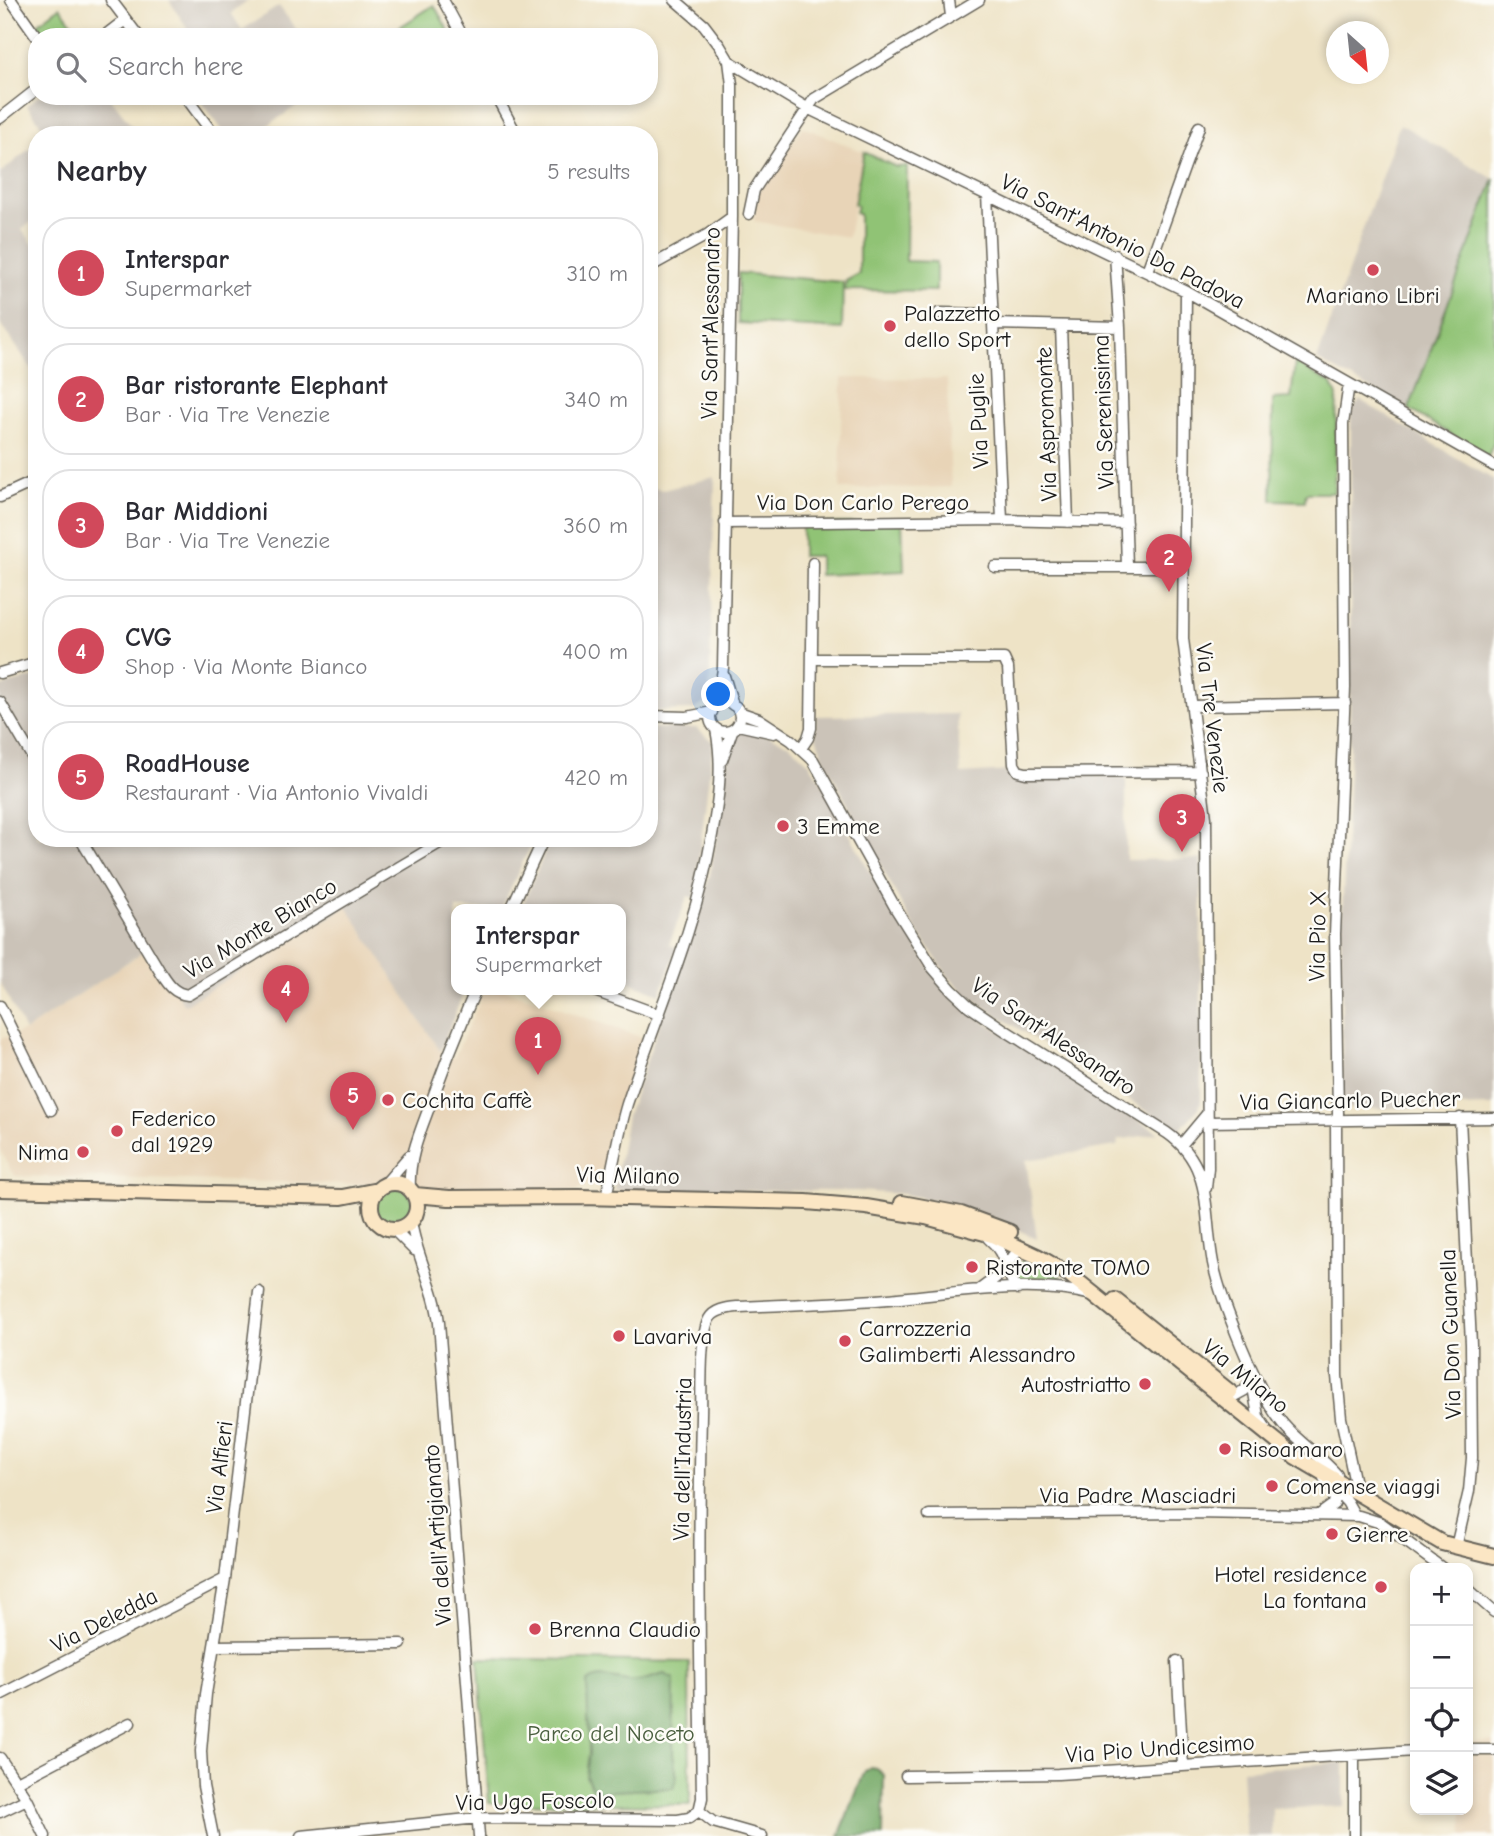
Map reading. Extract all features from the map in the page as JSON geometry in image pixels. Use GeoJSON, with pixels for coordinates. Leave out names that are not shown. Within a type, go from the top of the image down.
{"type":"FeatureCollection","features":[{"type":"Feature","properties":{"kind":"main road"},"geometry":{"type":"LineString","coordinates":[[0,1189],[342,1197],[393,1183],[412,1192],[417,1204],[411,1221]]}},
{"type":"Feature","properties":{"kind":"main road"},"geometry":{"type":"LineString","coordinates":[[381,1187],[373,1198],[371,1207],[378,1222],[392,1228],[399,1228],[449,1198]]}},
{"type":"Feature","properties":{"kind":"main road","name":"Via Milano"},"geometry":{"type":"LineString","coordinates":[[412,1192],[449,1198],[606,1197],[806,1202],[865,1200],[940,1209],[1003,1229],[1065,1265],[1234,1396],[1337,1482],[1356,1488],[1385,1508]]}},
{"type":"Feature","properties":{"kind":"main road"},"geometry":{"type":"LineString","coordinates":[[342,1197],[374,1216]]}},
{"type":"Feature","properties":{"kind":"main road","name":"Via Milano"},"geometry":{"type":"LineString","coordinates":[[806,1202],[901,1212],[976,1230],[1065,1265],[1097,1297],[1296,1457],[1385,1508]]}},
{"type":"Feature","properties":{"kind":"main road"},"geometry":{"type":"LineString","coordinates":[[1385,1508],[1431,1537],[1456,1547],[1494,1556]]}},
{"type":"Feature","properties":{"kind":"street"},"geometry":{"type":"LineString","coordinates":[[10,0],[30,28]]}},
{"type":"Feature","properties":{"kind":"street"},"geometry":{"type":"LineString","coordinates":[[443,0],[458,28]]}},
{"type":"Feature","properties":{"kind":"street"},"geometry":{"type":"LineString","coordinates":[[676,0],[704,25],[729,61]]}},
{"type":"Feature","properties":{"kind":"street"},"geometry":{"type":"LineString","coordinates":[[949,0],[951,16]]}},
{"type":"Feature","properties":{"kind":"street"},"geometry":{"type":"LineString","coordinates":[[750,214],[754,190],[807,108],[819,95],[979,0]]}},
{"type":"Feature","properties":{"kind":"street"},"geometry":{"type":"LineString","coordinates":[[114,1],[132,28]]}},
{"type":"Feature","properties":{"kind":"street"},"geometry":{"type":"LineString","coordinates":[[115,28],[125,20]]}},
{"type":"Feature","properties":{"kind":"street","name":"Via Sant'Antonio Da Padova"},"geometry":{"type":"LineString","coordinates":[[729,61],[807,108],[1186,291],[1494,466]]}},
{"type":"Feature","properties":{"kind":"street","name":"Via Sant'Alessandro"},"geometry":{"type":"LineString","coordinates":[[721,764],[714,716],[723,668],[732,234],[732,101],[729,61]]}},
{"type":"Feature","properties":{"kind":"street"},"geometry":{"type":"LineString","coordinates":[[0,118],[28,96]]}},
{"type":"Feature","properties":{"kind":"street"},"geometry":{"type":"LineString","coordinates":[[191,105],[207,126]]}},
{"type":"Feature","properties":{"kind":"street"},"geometry":{"type":"LineString","coordinates":[[501,105],[512,126]]}},
{"type":"Feature","properties":{"kind":"street"},"geometry":{"type":"LineString","coordinates":[[1147,271],[1199,127]]}},
{"type":"Feature","properties":{"kind":"street","name":"Via Puglie"},"geometry":{"type":"LineString","coordinates":[[987,194],[1002,520]]}},
{"type":"Feature","properties":{"kind":"street"},"geometry":{"type":"LineString","coordinates":[[658,262],[732,217]]}},
{"type":"Feature","properties":{"kind":"street"},"geometry":{"type":"LineString","coordinates":[[707,234],[732,234]]}},
{"type":"Feature","properties":{"kind":"street","name":"Via Serenissima"},"geometry":{"type":"LineString","coordinates":[[1115,255],[1120,327],[1127,567]]}},
{"type":"Feature","properties":{"kind":"street","name":"Via Tre Venezie"},"geometry":{"type":"LineString","coordinates":[[1186,291],[1183,639],[1206,818],[1208,1173],[1205,1192]]}},
{"type":"Feature","properties":{"kind":"street"},"geometry":{"type":"LineString","coordinates":[[939,313],[1061,326],[1120,327]]}},
{"type":"Feature","properties":{"kind":"street","name":"Via Aspromonte"},"geometry":{"type":"LineString","coordinates":[[1061,326],[1068,522]]}},
{"type":"Feature","properties":{"kind":"street","name":"Via Pio X"},"geometry":{"type":"LineString","coordinates":[[1349,384],[1343,424],[1345,703],[1335,934],[1338,1114],[1337,1382],[1340,1411],[1356,1488]]}},
{"type":"Feature","properties":{"kind":"street"},"geometry":{"type":"LineString","coordinates":[[0,497],[28,484]]}},
{"type":"Feature","properties":{"kind":"street","name":"Via Don Carlo Perego"},"geometry":{"type":"LineString","coordinates":[[725,523],[1002,520],[1126,523]]}},
{"type":"Feature","properties":{"kind":"street"},"geometry":{"type":"LineString","coordinates":[[802,747],[811,731],[813,563]]}},
{"type":"Feature","properties":{"kind":"street"},"geometry":{"type":"LineString","coordinates":[[995,566],[1183,567]]}},
{"type":"Feature","properties":{"kind":"street"},"geometry":{"type":"LineString","coordinates":[[813,659],[1004,659],[1008,668],[1014,764],[1018,771],[1201,772]]}},
{"type":"Feature","properties":{"kind":"street"},"geometry":{"type":"LineString","coordinates":[[0,673],[28,665]]}},
{"type":"Feature","properties":{"kind":"street","name":"Via Sant'Alessandro"},"geometry":{"type":"LineString","coordinates":[[723,668],[736,708],[759,719],[802,747],[819,770],[903,922],[933,968],[952,990],[987,1018],[1184,1146]]}},
{"type":"Feature","properties":{"kind":"street"},"geometry":{"type":"LineString","coordinates":[[0,702],[28,750]]}},
{"type":"Feature","properties":{"kind":"street"},"geometry":{"type":"LineString","coordinates":[[606,1197],[626,1106],[701,893],[716,811],[721,764],[735,728],[736,708],[725,702],[714,716],[658,716]]}},
{"type":"Feature","properties":{"kind":"street"},"geometry":{"type":"LineString","coordinates":[[1192,706],[1345,703]]}},
{"type":"Feature","properties":{"kind":"street","name":"Via Sant'Alessandro"},"geometry":{"type":"LineString","coordinates":[[714,716],[723,732],[735,728],[769,731],[791,740]]}},
{"type":"Feature","properties":{"kind":"street","name":"Via Monte Bianco"},"geometry":{"type":"LineString","coordinates":[[85,847],[171,989],[188,995],[433,847]]}},
{"type":"Feature","properties":{"kind":"street"},"geometry":{"type":"LineString","coordinates":[[513,904],[540,847]]}},
{"type":"Feature","properties":{"kind":"street"},"geometry":{"type":"LineString","coordinates":[[412,1192],[410,1171],[414,1150],[449,1051],[473,995]]}},
{"type":"Feature","properties":{"kind":"street"},"geometry":{"type":"LineString","coordinates":[[605,995],[660,1015]]}},
{"type":"Feature","properties":{"kind":"street"},"geometry":{"type":"LineString","coordinates":[[0,1006],[51,1110]]}},
{"type":"Feature","properties":{"kind":"street"},"geometry":{"type":"LineString","coordinates":[[1184,1146],[1207,1118]]}},
{"type":"Feature","properties":{"kind":"street","name":"Via Giancarlo Puecher"},"geometry":{"type":"LineString","coordinates":[[1207,1118],[1494,1118]]}},
{"type":"Feature","properties":{"kind":"street","name":"Via Don Guanella"},"geometry":{"type":"LineString","coordinates":[[1456,1547],[1471,1481],[1471,1345],[1460,1118]]}},
{"type":"Feature","properties":{"kind":"street"},"geometry":{"type":"LineString","coordinates":[[1184,1146],[1198,1149],[1208,1138]]}},
{"type":"Feature","properties":{"kind":"street"},"geometry":{"type":"LineString","coordinates":[[1184,1146],[1198,1169],[1205,1192],[1215,1274],[1253,1377],[1282,1423],[1337,1482],[1351,1516]]}},
{"type":"Feature","properties":{"kind":"street"},"geometry":{"type":"LineString","coordinates":[[381,1187],[402,1167],[414,1150]]}},
{"type":"Feature","properties":{"kind":"street","name":"Via dell'Artigianato"},"geometry":{"type":"LineString","coordinates":[[411,1221],[417,1253],[434,1297],[440,1330],[479,1836]]}},
{"type":"Feature","properties":{"kind":"street","name":"Via dell'Artigianato"},"geometry":{"type":"LineString","coordinates":[[392,1228],[417,1253]]}},
{"type":"Feature","properties":{"kind":"street"},"geometry":{"type":"LineString","coordinates":[[976,1230],[998,1246],[1018,1289]]}},
{"type":"Feature","properties":{"kind":"street"},"geometry":{"type":"LineString","coordinates":[[979,1290],[996,1278],[1016,1253],[1023,1248],[1031,1248],[1065,1265],[1052,1290]]}},
{"type":"Feature","properties":{"kind":"street"},"geometry":{"type":"LineString","coordinates":[[979,1290],[1052,1290],[1097,1297]]}},
{"type":"Feature","properties":{"kind":"street","name":"Via dell'Industria"},"geometry":{"type":"LineString","coordinates":[[699,1811],[702,1803],[699,1632],[701,1436],[704,1344],[709,1320],[717,1312],[737,1307],[979,1290]]}},
{"type":"Feature","properties":{"kind":"street","name":"Via Alfieri"},"geometry":{"type":"LineString","coordinates":[[213,1836],[203,1786],[201,1751],[206,1694],[225,1579],[258,1292]]}},
{"type":"Feature","properties":{"kind":"street"},"geometry":{"type":"LineString","coordinates":[[1234,1396],[1245,1390],[1253,1377]]}},
{"type":"Feature","properties":{"kind":"street"},"geometry":{"type":"LineString","coordinates":[[1253,1377],[1258,1416],[1264,1426],[1286,1444],[1296,1457]]}},
{"type":"Feature","properties":{"kind":"street"},"geometry":{"type":"LineString","coordinates":[[1310,1466],[1337,1482]]}},
{"type":"Feature","properties":{"kind":"street"},"geometry":{"type":"LineString","coordinates":[[1319,1515],[1335,1504],[1337,1482]]}},
{"type":"Feature","properties":{"kind":"street","name":"Via Padre Masciadri"},"geometry":{"type":"LineString","coordinates":[[929,1515],[1193,1513],[1351,1516],[1381,1523],[1435,1563]]}},
{"type":"Feature","properties":{"kind":"street","name":"Via Deledda"},"geometry":{"type":"LineString","coordinates":[[0,1695],[225,1579]]}},
{"type":"Feature","properties":{"kind":"street"},"geometry":{"type":"LineString","coordinates":[[1473,1593],[1494,1612]]}},
{"type":"Feature","properties":{"kind":"street"},"geometry":{"type":"LineString","coordinates":[[214,1646],[401,1644]]}},
{"type":"Feature","properties":{"kind":"street"},"geometry":{"type":"LineString","coordinates":[[1177,1661],[1183,1766]]}},
{"type":"Feature","properties":{"kind":"street"},"geometry":{"type":"LineString","coordinates":[[17,1782],[130,1723]]}},
{"type":"Feature","properties":{"kind":"street"},"geometry":{"type":"LineString","coordinates":[[1473,1750],[1494,1750]]}},
{"type":"Feature","properties":{"kind":"street","name":"Via Pio Undicesimo"},"geometry":{"type":"LineString","coordinates":[[906,1776],[1018,1776],[1410,1751]]}},
{"type":"Feature","properties":{"kind":"street"},"geometry":{"type":"LineString","coordinates":[[1354,1755],[1354,1836]]}},
{"type":"Feature","properties":{"kind":"street"},"geometry":{"type":"LineString","coordinates":[[0,1758],[27,1799],[44,1836]]}},
{"type":"Feature","properties":{"kind":"street"},"geometry":{"type":"LineString","coordinates":[[0,1812],[27,1799]]}},
{"type":"Feature","properties":{"kind":"street"},"geometry":{"type":"LineString","coordinates":[[699,1811],[713,1822],[762,1836]]}},
{"type":"Feature","properties":{"kind":"street","name":"Via Ugo Foscolo"},"geometry":{"type":"LineString","coordinates":[[300,1836],[478,1818],[678,1820],[689,1818],[699,1811]]}},
{"type":"Feature","properties":{"kind":"shaded area"},"geometry":{"type":"Polygon","coordinates":[[[169,0],[249,0],[231,13],[241,28],[187,28],[169,0]]]}},
{"type":"Feature","properties":{"kind":"shaded area"},"geometry":{"type":"Polygon","coordinates":[[[279,6],[295,28],[245,28],[279,6]]]}},
{"type":"Feature","properties":{"kind":"shaded area"},"geometry":{"type":"Polygon","coordinates":[[[27,105],[116,105],[132,126],[42,126],[27,105]]]}},
{"type":"Feature","properties":{"kind":"shaded area"},"geometry":{"type":"Polygon","coordinates":[[[204,105],[298,105],[267,126],[219,126],[204,105]]]}},
{"type":"Feature","properties":{"kind":"shaded area"},"geometry":{"type":"Polygon","coordinates":[[[1400,124],[1494,179],[1409,409],[1317,360],[1400,124]]]}},
{"type":"Feature","properties":{"kind":"shaded area"},"geometry":{"type":"Polygon","coordinates":[[[803,127],[864,152],[848,237],[754,221],[758,191],[803,127]]]}},
{"type":"Feature","properties":{"kind":"shaded area"},"geometry":{"type":"Polygon","coordinates":[[[28,150],[28,225],[22,229],[28,237],[28,363],[0,323],[0,173],[28,150]]]}},
{"type":"Feature","properties":{"kind":"shaded area"},"geometry":{"type":"Polygon","coordinates":[[[842,378],[947,379],[951,487],[840,489],[842,378]]]}},
{"type":"Feature","properties":{"kind":"shaded area"},"geometry":{"type":"Polygon","coordinates":[[[1360,400],[1494,480],[1494,1106],[1351,1109],[1343,1103],[1341,940],[1350,749],[1351,413],[1360,400]]]}},
{"type":"Feature","properties":{"kind":"shaded area"},"geometry":{"type":"Polygon","coordinates":[[[715,477],[709,701],[693,710],[658,711],[658,489],[663,490],[715,477]]]}},
{"type":"Feature","properties":{"kind":"shaded area"},"geometry":{"type":"Polygon","coordinates":[[[28,679],[28,847],[530,847],[503,904],[451,904],[451,995],[463,995],[440,1051],[347,907],[184,1005],[150,947],[25,1031],[0,982],[0,687],[28,679]]]}},
{"type":"Feature","properties":{"kind":"shaded area"},"geometry":{"type":"Polygon","coordinates":[[[957,714],[961,774],[1011,771],[1012,776],[1126,776],[1126,860],[1201,859],[1201,1101],[1199,1108],[1178,1131],[968,996],[948,976],[911,922],[825,761],[816,737],[816,716],[957,714]]]}},
{"type":"Feature","properties":{"kind":"shaded area"},"geometry":{"type":"Polygon","coordinates":[[[658,728],[696,728],[713,742],[694,898],[688,896],[669,944],[677,948],[660,994],[626,980],[626,904],[523,904],[547,847],[658,847],[658,728]]]}},
{"type":"Feature","properties":{"kind":"shaded area"},"geometry":{"type":"Polygon","coordinates":[[[741,730],[770,736],[790,745],[809,763],[870,872],[941,985],[964,1008],[1159,1133],[1118,1140],[1117,1146],[1026,1160],[1037,1239],[991,1217],[948,1203],[903,1194],[858,1191],[614,1190],[627,1116],[710,875],[726,766],[736,734],[741,730]]]}},
{"type":"Feature","properties":{"kind":"shaded area"},"geometry":{"type":"Polygon","coordinates":[[[348,907],[440,1051],[454,1058],[482,995],[521,995],[646,1039],[625,1094],[604,1167],[594,1180],[577,1190],[428,1193],[419,1187],[415,1178],[396,1174],[370,1184],[359,1184],[16,1176],[11,1171],[0,1148],[0,1039],[25,1031],[151,947],[184,1004],[348,907]]]}},
{"type":"Feature","properties":{"kind":"shaded area"},"geometry":{"type":"Polygon","coordinates":[[[1494,1742],[1494,1836],[1463,1836],[1462,1815],[1473,1815],[1473,1743],[1494,1742]]]}},
{"type":"Feature","properties":{"kind":"shaded area"},"geometry":{"type":"Polygon","coordinates":[[[1344,1762],[1344,1806],[1272,1809],[1272,1836],[1246,1836],[1242,1770],[1344,1762]]]}},
{"type":"Feature","properties":{"kind":"green space"},"geometry":{"type":"Polygon","coordinates":[[[434,5],[447,28],[398,28],[434,5]]]}},
{"type":"Feature","properties":{"kind":"green space"},"geometry":{"type":"Polygon","coordinates":[[[60,7],[75,28],[36,28],[35,26],[60,7]]]}},
{"type":"Feature","properties":{"kind":"green space"},"geometry":{"type":"Polygon","coordinates":[[[864,152],[896,167],[907,166],[906,261],[936,262],[936,291],[845,290],[846,281],[859,274],[859,214],[855,213],[857,205],[854,204],[864,152]]]}},
{"type":"Feature","properties":{"kind":"green space"},"geometry":{"type":"Polygon","coordinates":[[[1494,179],[1494,442],[1488,457],[1409,409],[1494,179]]]}},
{"type":"Feature","properties":{"kind":"green space"},"geometry":{"type":"Polygon","coordinates":[[[738,273],[843,282],[842,329],[738,323],[738,273]]]}},
{"type":"Feature","properties":{"kind":"green space"},"geometry":{"type":"Polygon","coordinates":[[[1295,363],[1332,384],[1337,396],[1334,493],[1306,493],[1305,501],[1272,500],[1273,399],[1291,398],[1295,363]]]}},
{"type":"Feature","properties":{"kind":"green space"},"geometry":{"type":"Polygon","coordinates":[[[902,522],[904,571],[819,575],[819,556],[802,556],[802,524],[902,522]]]}},
{"type":"Feature","properties":{"kind":"green space"},"geometry":{"type":"Polygon","coordinates":[[[394,1187],[407,1193],[413,1206],[407,1219],[394,1225],[381,1219],[375,1206],[381,1193],[394,1187]]]}},
{"type":"Feature","properties":{"kind":"green space"},"geometry":{"type":"Polygon","coordinates":[[[1028,1258],[1061,1277],[1061,1280],[1040,1285],[1019,1281],[1015,1270],[1017,1265],[1028,1258]]]}},
{"type":"Feature","properties":{"kind":"green space","name":"Parco del Noceto"},"geometry":{"type":"Polygon","coordinates":[[[478,1658],[689,1662],[690,1805],[489,1803],[478,1658]]]}},
{"type":"Feature","properties":{"kind":"green space"},"geometry":{"type":"Polygon","coordinates":[[[664,1674],[674,1679],[673,1754],[677,1777],[673,1788],[594,1792],[586,1776],[589,1753],[587,1683],[598,1677],[636,1681],[664,1674]]]}},
{"type":"Feature","properties":{"kind":"green space"},"geometry":{"type":"Polygon","coordinates":[[[871,1768],[884,1775],[883,1836],[839,1836],[865,1771],[871,1768]]]}},
{"type":"Feature","properties":{"kind":"place","name":"Mariano Libri"},"geometry":{"type":"Point","coordinates":[1373,270]}},
{"type":"Feature","properties":{"kind":"place","name":"Palazzetto dello Sport"},"geometry":{"type":"Point","coordinates":[890,326]}},
{"type":"Feature","properties":{"kind":"place","name":"Bar ristorante Elephant"},"geometry":{"type":"Point","coordinates":[1169,592]}},
{"type":"Feature","properties":{"kind":"place","name":"3 Emme"},"geometry":{"type":"Point","coordinates":[783,826]}},
{"type":"Feature","properties":{"kind":"place","name":"Bar Middioni"},"geometry":{"type":"Point","coordinates":[1182,852]}},
{"type":"Feature","properties":{"kind":"place","name":"CVG"},"geometry":{"type":"Point","coordinates":[286,1023]}},
{"type":"Feature","properties":{"kind":"place","name":"Interspar"},"geometry":{"type":"Point","coordinates":[538,1075]}},
{"type":"Feature","properties":{"kind":"place","name":"Cochita Caffè"},"geometry":{"type":"Point","coordinates":[388,1100]}},
{"type":"Feature","properties":{"kind":"place","name":"RoadHouse"},"geometry":{"type":"Point","coordinates":[353,1130]}},
{"type":"Feature","properties":{"kind":"place","name":"Federico dal 1929"},"geometry":{"type":"Point","coordinates":[117,1131]}},
{"type":"Feature","properties":{"kind":"place","name":"Nima"},"geometry":{"type":"Point","coordinates":[83,1152]}},
{"type":"Feature","properties":{"kind":"place","name":"Ristorante TOMO"},"geometry":{"type":"Point","coordinates":[972,1267]}},
{"type":"Feature","properties":{"kind":"place","name":"Lavariva"},"geometry":{"type":"Point","coordinates":[619,1336]}},
{"type":"Feature","properties":{"kind":"place","name":"Carrozzeria Galimberti Alessandro"},"geometry":{"type":"Point","coordinates":[845,1341]}},
{"type":"Feature","properties":{"kind":"place","name":"Autostriatto"},"geometry":{"type":"Point","coordinates":[1145,1384]}},
{"type":"Feature","properties":{"kind":"place","name":"Risoamaro"},"geometry":{"type":"Point","coordinates":[1225,1449]}},
{"type":"Feature","properties":{"kind":"place","name":"Comense viaggi"},"geometry":{"type":"Point","coordinates":[1272,1486]}},
{"type":"Feature","properties":{"kind":"place","name":"Gierre"},"geometry":{"type":"Point","coordinates":[1332,1534]}},
{"type":"Feature","properties":{"kind":"place","name":"Hotel residence La fontana"},"geometry":{"type":"Point","coordinates":[1381,1587]}},
{"type":"Feature","properties":{"kind":"place","name":"Brenna Claudio"},"geometry":{"type":"Point","coordinates":[535,1629]}}]}
